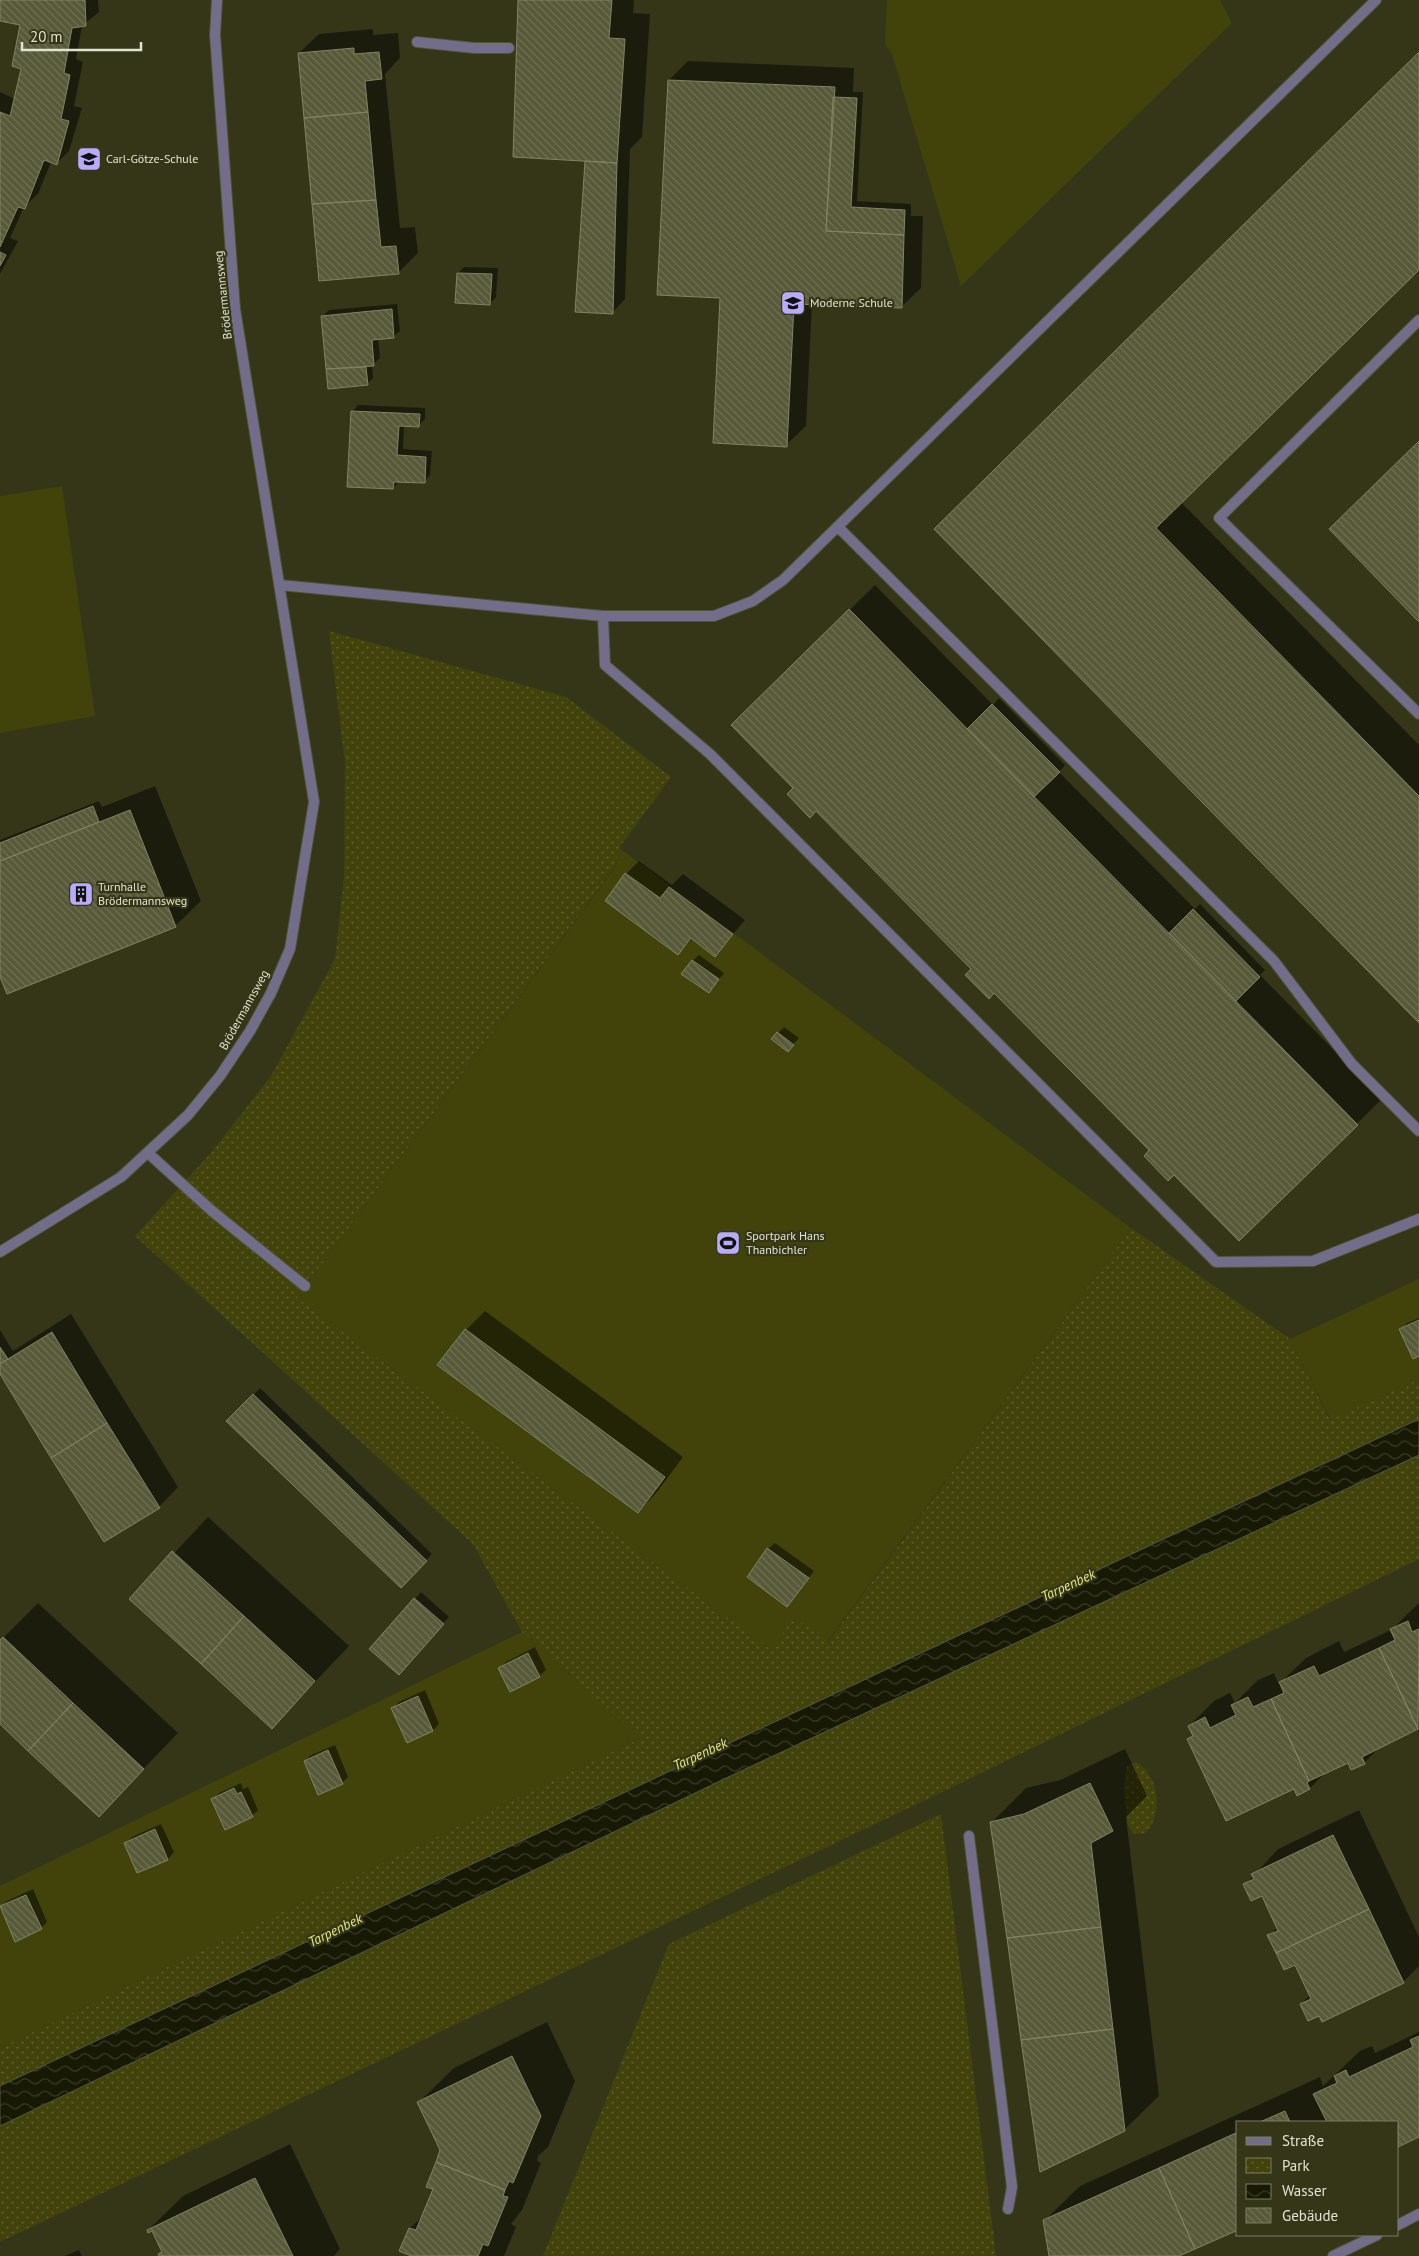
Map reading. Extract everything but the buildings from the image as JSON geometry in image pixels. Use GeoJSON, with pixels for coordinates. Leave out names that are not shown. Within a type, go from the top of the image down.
{"type":"FeatureCollection","features":[{"type":"Feature","properties":{"kind":"street","name":"Brödermannsweg"},"geometry":{"type":"LineString","coordinates":[[0,1252],[99,1192],[148,1154],[188,1115],[220,1076],[250,1031],[271,992],[290,949],[314,802],[235,309],[215,35],[217,0]]}},
{"type":"Feature","properties":{"kind":"street"},"geometry":{"type":"LineString","coordinates":[[280,585],[603,616],[714,616],[753,602],[783,580],[838,527],[1376,0]]}},
{"type":"Feature","properties":{"kind":"street"},"geometry":{"type":"LineString","coordinates":[[418,42],[474,48],[509,48]]}},
{"type":"Feature","properties":{"kind":"street"},"geometry":{"type":"LineString","coordinates":[[1419,320],[1219,518],[1419,714]]}},
{"type":"Feature","properties":{"kind":"street"},"geometry":{"type":"LineString","coordinates":[[838,527],[1274,961],[1352,1064],[1419,1131]]}},
{"type":"Feature","properties":{"kind":"street"},"geometry":{"type":"LineString","coordinates":[[603,616],[605,665],[710,754],[1216,1262],[1313,1261],[1419,1219]]}},
{"type":"Feature","properties":{"kind":"street"},"geometry":{"type":"LineString","coordinates":[[148,1154],[212,1211],[305,1286]]}},
{"type":"Feature","properties":{"kind":"street"},"geometry":{"type":"LineString","coordinates":[[969,1836],[1012,2187],[1008,2209]]}},
{"type":"Feature","properties":{"kind":"street"},"geometry":{"type":"LineString","coordinates":[[1399,2224],[1419,2214]]}},
{"type":"Feature","properties":{"kind":"street"},"geometry":{"type":"LineString","coordinates":[[1333,2256],[1375,2236]]}},
{"type":"Feature","properties":{"kind":"green space"},"geometry":{"type":"Polygon","coordinates":[[[887,0],[1220,0],[1232,23],[961,286],[892,54],[885,45],[887,0]]]}},
{"type":"Feature","properties":{"kind":"green space"},"geometry":{"type":"Polygon","coordinates":[[[62,486],[95,716],[0,733],[0,496],[62,486]]]}},
{"type":"Feature","properties":{"kind":"green space"},"geometry":{"type":"Polygon","coordinates":[[[329,631],[566,697],[671,777],[619,848],[616,865],[297,1298],[771,1650],[794,1617],[828,1642],[1131,1228],[1290,1339],[1330,1420],[1419,1379],[1419,1559],[938,1794],[0,2242],[0,2048],[641,1738],[522,1632],[473,1544],[135,1236],[210,1154],[271,1076],[335,959],[344,878],[345,764],[329,631]]]}},
{"type":"Feature","properties":{"kind":"green space","name":"Sportpark Hans Thanbichler"},"geometry":{"type":"Polygon","coordinates":[[[619,848],[1131,1228],[827,1642],[771,1650],[297,1298],[616,866],[619,848]]]}},
{"type":"Feature","properties":{"kind":"green space"},"geometry":{"type":"Polygon","coordinates":[[[1419,1279],[1419,1379],[1331,1420],[1290,1339],[1419,1279]]]}},
{"type":"Feature","properties":{"kind":"green space"},"geometry":{"type":"Polygon","coordinates":[[[522,1632],[641,1738],[0,2048],[0,1886],[522,1632]]]}},
{"type":"Feature","properties":{"kind":"green space"},"geometry":{"type":"Polygon","coordinates":[[[1136,1762],[1150,1776],[1154,1785],[1157,1806],[1151,1826],[1145,1833],[1134,1834],[1127,1824],[1128,1816],[1124,1790],[1127,1766],[1136,1762]]]}},
{"type":"Feature","properties":{"kind":"green space"},"geometry":{"type":"Polygon","coordinates":[[[941,1814],[996,2256],[543,2256],[669,1944],[941,1814]]]}},
{"type":"Feature","properties":{"kind":"water","name":"Tarpenbek"},"geometry":{"type":"Polygon","coordinates":[[[1419,1419],[1419,1455],[741,1771],[0,2126],[0,2086],[1419,1419]]]}},
{"type":"Feature","properties":{"kind":"place","name":"Carl-Götze-Schule"},"geometry":{"type":"Point","coordinates":[89,159]}},
{"type":"Feature","properties":{"kind":"place","name":"Moderne Schule"},"geometry":{"type":"Point","coordinates":[793,303]}},
{"type":"Feature","properties":{"kind":"place","name":"Turnhalle Brödermannsweg"},"geometry":{"type":"Point","coordinates":[81,894]}},
{"type":"Feature","properties":{"kind":"place","name":"Sportpark Hans Thanbichler"},"geometry":{"type":"Point","coordinates":[728,1243]}}]}
